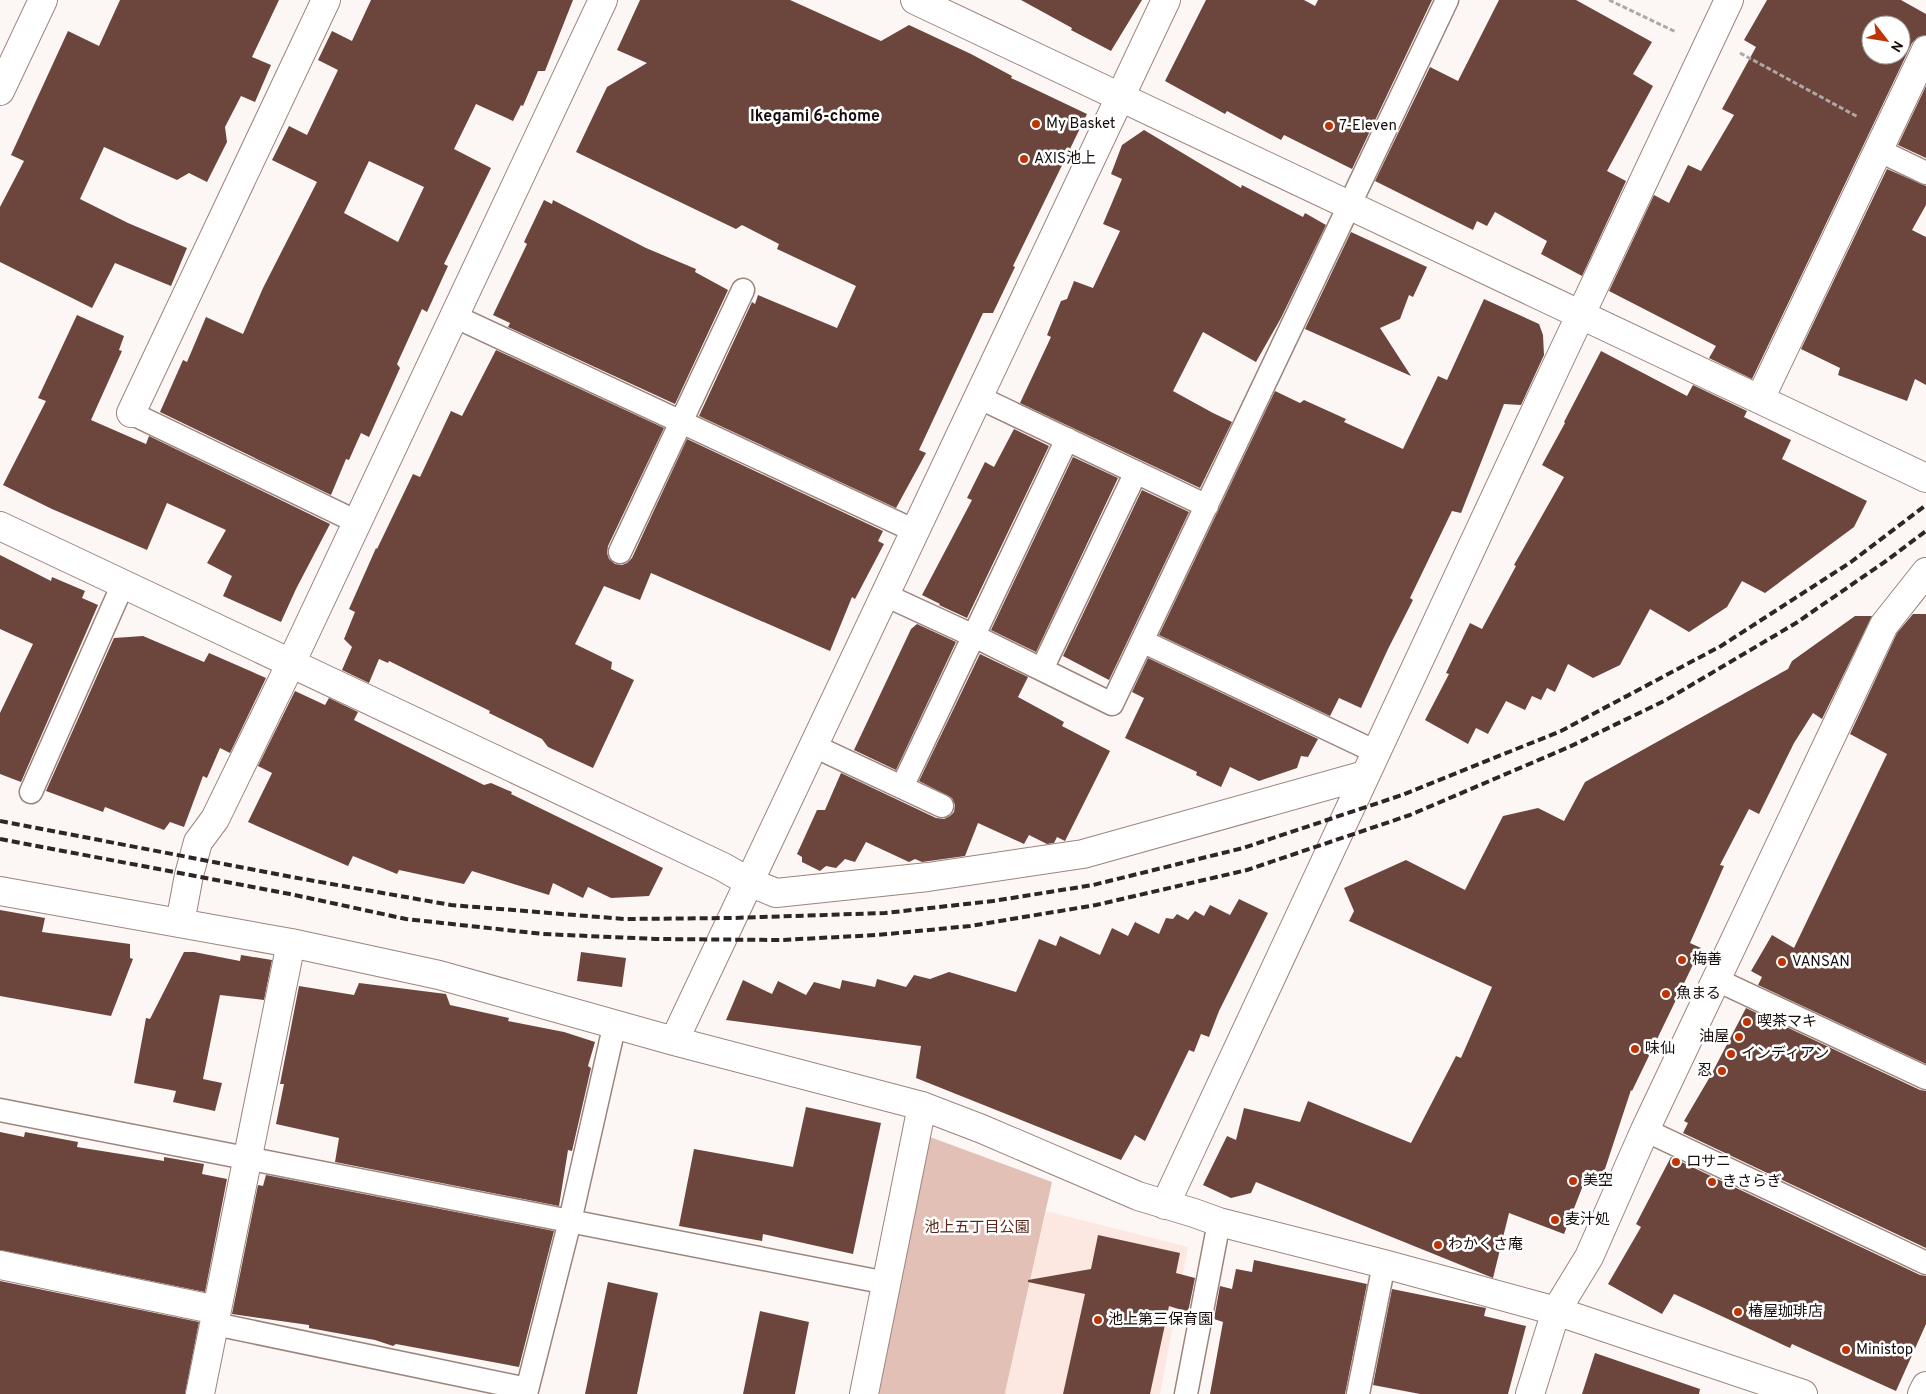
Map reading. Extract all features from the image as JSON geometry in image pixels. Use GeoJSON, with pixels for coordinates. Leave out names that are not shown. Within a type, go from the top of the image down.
{"type":"FeatureCollection","features":[{"type":"Feature","properties":{"kind":"street"},"geometry":{"type":"LineString","coordinates":[[3,75],[43,0]]}},
{"type":"Feature","properties":{"kind":"street"},"geometry":{"type":"LineString","coordinates":[[131,412],[326,0]]}},
{"type":"Feature","properties":{"kind":"street"},"geometry":{"type":"LineString","coordinates":[[180,923],[189,875],[198,842],[215,819],[291,663],[602,0]]}},
{"type":"Feature","properties":{"kind":"street"},"geometry":{"type":"LineString","coordinates":[[914,0],[1760,399],[1922,472]]}},
{"type":"Feature","properties":{"kind":"street"},"geometry":{"type":"LineString","coordinates":[[674,1041],[1166,0]]}},
{"type":"Feature","properties":{"kind":"street"},"geometry":{"type":"LineString","coordinates":[[1165,1205],[1729,0]]}},
{"type":"Feature","properties":{"kind":"street"},"geometry":{"type":"LineString","coordinates":[[1760,399],[1926,50]]}},
{"type":"Feature","properties":{"kind":"street"},"geometry":{"type":"LineString","coordinates":[[0,526],[714,863],[749,882],[776,893],[928,877],[1083,854],[1371,764]]}},
{"type":"Feature","properties":{"kind":"street"},"geometry":{"type":"LineString","coordinates":[[1530,1394],[1556,1311],[1589,1257],[1645,1130],[1884,625],[1926,572]]}},
{"type":"Feature","properties":{"kind":"street"},"geometry":{"type":"LineString","coordinates":[[0,891],[291,943],[439,975],[674,1041],[922,1106],[982,1128],[1138,1196],[1165,1205],[1219,1222],[1384,1264],[1556,1311],[1803,1394]]}},
{"type":"Feature","properties":{"kind":"street"},"geometry":{"type":"LineString","coordinates":[[200,1394],[291,943]]}},
{"type":"Feature","properties":{"kind":"street"},"geometry":{"type":"LineString","coordinates":[[864,1394],[922,1106]]}},
{"type":"Feature","properties":{"kind":"street"},"geometry":{"type":"LineString","coordinates":[[0,1265],[216,1317]]}},
{"type":"Feature","properties":{"kind":"street"},"geometry":{"type":"LineString","coordinates":[[1922,1394],[1926,1386]]}},
{"type":"Feature","properties":{"kind":"lane"},"geometry":{"type":"LineString","coordinates":[[885,595],[1042,668],[1112,704],[1447,0]]}},
{"type":"Feature","properties":{"kind":"lane"},"geometry":{"type":"LineString","coordinates":[[1882,142],[1926,173]]}},
{"type":"Feature","properties":{"kind":"lane"},"geometry":{"type":"LineString","coordinates":[[620,552],[742,290]]}},
{"type":"Feature","properties":{"kind":"lane"},"geometry":{"type":"LineString","coordinates":[[454,316],[915,531]]}},
{"type":"Feature","properties":{"kind":"lane"},"geometry":{"type":"LineString","coordinates":[[978,397],[1207,506]]}},
{"type":"Feature","properties":{"kind":"lane"},"geometry":{"type":"LineString","coordinates":[[131,412],[357,522]]}},
{"type":"Feature","properties":{"kind":"lane"},"geometry":{"type":"LineString","coordinates":[[902,787],[1067,439]]}},
{"type":"Feature","properties":{"kind":"lane"},"geometry":{"type":"LineString","coordinates":[[1042,668],[1136,472]]}},
{"type":"Feature","properties":{"kind":"lane"},"geometry":{"type":"LineString","coordinates":[[31,792],[123,584]]}},
{"type":"Feature","properties":{"kind":"lane"},"geometry":{"type":"LineString","coordinates":[[1142,641],[1371,764]]}},
{"type":"Feature","properties":{"kind":"lane"},"geometry":{"type":"LineString","coordinates":[[814,746],[942,806]]}},
{"type":"Feature","properties":{"kind":"lane"},"geometry":{"type":"LineString","coordinates":[[1717,980],[1926,1078]]}},
{"type":"Feature","properties":{"kind":"lane"},"geometry":{"type":"LineString","coordinates":[[216,1317],[527,1392],[570,1221],[615,1023]]}},
{"type":"Feature","properties":{"kind":"lane"},"geometry":{"type":"LineString","coordinates":[[0,1110],[887,1283]]}},
{"type":"Feature","properties":{"kind":"lane"},"geometry":{"type":"LineString","coordinates":[[1645,1130],[1926,1263]]}},
{"type":"Feature","properties":{"kind":"lane"},"geometry":{"type":"LineString","coordinates":[[1186,1394],[1219,1222]]}},
{"type":"Feature","properties":{"kind":"lane"},"geometry":{"type":"LineString","coordinates":[[1358,1394],[1384,1264]]}},
{"type":"Feature","properties":{"kind":"path"},"geometry":{"type":"LineString","coordinates":[[1609,0],[1709,42],[1882,142]]}},
{"type":"Feature","properties":{"kind":"shaded area","name":"池上第三保育園"},"geometry":{"type":"Polygon","coordinates":[[[1046,1211],[1188,1247],[1160,1394],[1005,1394],[1046,1211]]]}},
{"type":"Feature","properties":{"kind":"green space","name":"池上五丁目公園"},"geometry":{"type":"Polygon","coordinates":[[[930,1137],[1052,1182],[1005,1393],[1007,1394],[879,1394],[930,1137]]]}},
{"type":"Feature","properties":{"kind":"building"},"geometry":{"type":"Polygon","coordinates":[[[120,0],[279,0],[252,57],[271,65],[255,102],[241,96],[225,127],[227,142],[207,182],[189,173],[177,180],[104,147],[80,199],[128,223],[187,248],[171,286],[115,263],[92,308],[0,262],[0,207],[24,161],[11,155],[68,31],[99,46],[120,0]]]}},
{"type":"Feature","properties":{"kind":"building"},"geometry":{"type":"Polygon","coordinates":[[[371,0],[573,0],[545,71],[538,71],[523,106],[521,105],[513,121],[476,104],[454,149],[491,168],[444,264],[448,266],[427,312],[422,309],[397,364],[400,368],[369,437],[361,433],[349,460],[346,459],[331,495],[160,412],[183,360],[187,362],[206,317],[243,334],[263,288],[317,182],[272,160],[289,126],[307,135],[338,70],[318,60],[332,31],[352,41],[371,0]],[[369,161],[344,213],[398,242],[424,187],[369,161]]]}},
{"type":"Feature","properties":{"kind":"building"},"geometry":{"type":"Polygon","coordinates":[[[640,0],[790,0],[881,41],[909,25],[971,54],[1012,76],[1011,78],[1087,114],[1013,266],[1015,267],[993,313],[983,313],[919,450],[926,453],[896,508],[699,416],[752,302],[755,304],[758,295],[837,328],[856,286],[777,249],[779,244],[742,225],[736,229],[576,152],[607,87],[647,63],[617,50],[640,0]]]}},
{"type":"Feature","properties":{"kind":"building"},"geometry":{"type":"Polygon","coordinates":[[[1021,0],[1142,0],[1111,51],[1021,0]]]}},
{"type":"Feature","properties":{"kind":"building"},"geometry":{"type":"Polygon","coordinates":[[[1206,0],[1304,0],[1315,6],[1318,0],[1432,0],[1352,169],[1284,135],[1281,140],[1227,111],[1225,114],[1165,81],[1206,0]]]}},
{"type":"Feature","properties":{"kind":"building"},"geometry":{"type":"Polygon","coordinates":[[[1499,0],[1576,0],[1652,42],[1633,74],[1653,86],[1607,171],[1626,181],[1582,276],[1541,254],[1547,241],[1495,212],[1487,226],[1477,221],[1473,230],[1375,181],[1430,67],[1458,81],[1499,0]]]}},
{"type":"Feature","properties":{"kind":"building"},"geometry":{"type":"Polygon","coordinates":[[[1767,0],[1901,0],[1926,14],[1926,35],[1918,37],[1911,45],[1911,15],[1861,15],[1861,65],[1902,65],[1752,379],[1709,358],[1716,346],[1609,291],[1654,195],[1669,203],[1688,165],[1701,171],[1734,115],[1722,109],[1756,47],[1744,40],[1767,0]]]}},
{"type":"Feature","properties":{"kind":"building"},"geometry":{"type":"Polygon","coordinates":[[[1926,86],[1926,158],[1898,145],[1926,86]]]}},
{"type":"Feature","properties":{"kind":"building"},"geometry":{"type":"Polygon","coordinates":[[[1144,130],[1241,188],[1242,185],[1303,217],[1305,213],[1326,225],[1281,318],[1256,362],[1203,332],[1173,391],[1232,422],[1200,488],[1020,403],[1051,337],[1047,335],[1061,301],[1067,299],[1074,281],[1093,288],[1120,231],[1103,224],[1122,179],[1111,174],[1122,145],[1144,130]]]}},
{"type":"Feature","properties":{"kind":"building"},"geometry":{"type":"Polygon","coordinates":[[[1887,169],[1926,186],[1926,205],[1912,230],[1926,237],[1926,385],[1915,379],[1907,401],[1838,375],[1840,368],[1801,349],[1887,169]]]}},
{"type":"Feature","properties":{"kind":"building"},"geometry":{"type":"Polygon","coordinates":[[[544,200],[552,204],[553,200],[646,248],[696,269],[695,272],[728,290],[675,404],[508,327],[510,323],[493,315],[527,244],[524,242],[544,200]]]}},
{"type":"Feature","properties":{"kind":"building"},"geometry":{"type":"Polygon","coordinates":[[[1351,232],[1427,267],[1413,297],[1409,295],[1400,319],[1380,328],[1411,376],[1305,329],[1351,232]]]}},
{"type":"Feature","properties":{"kind":"building"},"geometry":{"type":"Polygon","coordinates":[[[1484,299],[1539,324],[1543,335],[1544,355],[1521,405],[1504,404],[1461,513],[1452,511],[1410,598],[1413,600],[1361,708],[1339,698],[1330,716],[1159,635],[1275,391],[1300,403],[1304,400],[1346,419],[1344,422],[1403,449],[1438,376],[1447,380],[1484,299]]]}},
{"type":"Feature","properties":{"kind":"building"},"geometry":{"type":"Polygon","coordinates":[[[77,315],[124,336],[119,350],[122,351],[91,420],[146,444],[149,436],[330,524],[281,622],[223,596],[232,576],[207,563],[226,530],[167,503],[147,550],[52,509],[3,485],[46,401],[38,398],[77,315]]]}},
{"type":"Feature","properties":{"kind":"building"},"geometry":{"type":"Polygon","coordinates":[[[496,350],[664,428],[608,546],[607,553],[609,559],[615,564],[622,565],[632,558],[687,439],[883,531],[878,541],[884,544],[855,599],[852,597],[830,651],[651,573],[640,600],[604,586],[575,644],[612,662],[611,669],[634,680],[593,768],[548,747],[542,739],[489,713],[490,711],[389,661],[388,663],[379,659],[369,683],[342,670],[352,647],[344,639],[355,612],[349,609],[376,548],[413,474],[420,477],[451,411],[462,416],[496,350]]]}},
{"type":"Feature","properties":{"kind":"building"},"geometry":{"type":"Polygon","coordinates":[[[1601,351],[1687,396],[1693,385],[1747,411],[1744,417],[1791,440],[1782,459],[1867,501],[1854,527],[1765,593],[1742,581],[1727,607],[1689,632],[1650,609],[1620,665],[1593,678],[1568,664],[1555,692],[1547,688],[1541,700],[1532,696],[1525,710],[1506,701],[1488,734],[1476,728],[1468,744],[1425,720],[1449,674],[1446,673],[1470,623],[1482,629],[1516,566],[1514,565],[1564,477],[1542,465],[1601,351]]]}},
{"type":"Feature","properties":{"kind":"building"},"geometry":{"type":"Polygon","coordinates":[[[1014,429],[1049,446],[967,618],[922,595],[972,500],[967,498],[985,462],[994,467],[1014,429]]]}},
{"type":"Feature","properties":{"kind":"building"},"geometry":{"type":"Polygon","coordinates":[[[1073,457],[1118,478],[1036,652],[991,630],[1073,457]]]}},
{"type":"Feature","properties":{"kind":"building"},"geometry":{"type":"Polygon","coordinates":[[[1142,490],[1189,512],[1109,680],[1063,656],[1142,490]]]}},
{"type":"Feature","properties":{"kind":"building"},"geometry":{"type":"Polygon","coordinates":[[[0,555],[51,581],[52,577],[85,591],[82,598],[98,605],[21,782],[0,774],[0,713],[33,644],[0,629],[0,555]]]}},
{"type":"Feature","properties":{"kind":"building"},"geometry":{"type":"Polygon","coordinates":[[[1913,614],[1926,614],[1926,1064],[1758,985],[1762,977],[1751,971],[1772,935],[1794,948],[1887,754],[1850,734],[1897,633],[1913,614]]]}},
{"type":"Feature","properties":{"kind":"building"},"geometry":{"type":"Polygon","coordinates":[[[1855,616],[1872,616],[1822,719],[1813,713],[1794,743],[1759,814],[1749,809],[1720,865],[1724,866],[1690,943],[1701,948],[1631,1090],[1603,1175],[1589,1170],[1564,1234],[1509,1213],[1493,1278],[1256,1182],[1251,1193],[1231,1198],[1203,1185],[1227,1136],[1236,1140],[1244,1108],[1300,1122],[1308,1101],[1411,1143],[1456,1056],[1461,1058],[1492,987],[1349,921],[1354,911],[1344,888],[1406,860],[1465,890],[1503,816],[1538,808],[1564,821],[1585,782],[1788,669],[1792,661],[1855,616]]]}},
{"type":"Feature","properties":{"kind":"building"},"geometry":{"type":"Polygon","coordinates":[[[917,624],[956,642],[896,770],[854,750],[911,629],[917,624]]]}},
{"type":"Feature","properties":{"kind":"building"},"geometry":{"type":"Polygon","coordinates":[[[143,636],[204,662],[209,653],[266,678],[230,753],[220,748],[207,778],[203,776],[184,827],[170,822],[164,830],[105,807],[103,812],[46,791],[114,638],[143,636]]]}},
{"type":"Feature","properties":{"kind":"building"},"geometry":{"type":"Polygon","coordinates":[[[980,654],[1028,677],[1018,697],[1064,722],[1062,726],[1110,751],[1065,841],[1057,837],[1054,843],[1047,844],[1029,835],[1024,844],[978,823],[965,856],[922,862],[915,859],[909,862],[866,842],[855,862],[845,859],[836,868],[826,866],[820,871],[802,862],[802,857],[797,854],[817,810],[825,810],[841,773],[936,818],[944,819],[954,812],[955,805],[952,798],[919,781],[980,654]]]}},
{"type":"Feature","properties":{"kind":"building"},"geometry":{"type":"Polygon","coordinates":[[[1148,658],[1318,739],[1308,757],[1301,756],[1297,768],[1259,781],[1230,767],[1221,787],[1196,775],[1197,772],[1125,738],[1144,698],[1132,692],[1148,658]]]}},
{"type":"Feature","properties":{"kind":"building"},"geometry":{"type":"Polygon","coordinates":[[[295,691],[325,705],[329,698],[358,712],[354,720],[484,785],[491,783],[512,792],[511,794],[663,868],[649,896],[611,898],[588,887],[583,898],[553,883],[549,895],[472,871],[464,884],[399,870],[397,874],[353,856],[348,866],[248,822],[272,773],[258,766],[295,691]]]}},
{"type":"Feature","properties":{"kind":"building"},"geometry":{"type":"Polygon","coordinates":[[[1239,899],[1268,913],[1219,1011],[1209,1037],[1201,1034],[1194,1052],[1189,1050],[1145,1141],[1135,1135],[1121,1160],[916,1078],[921,1046],[726,1020],[743,980],[772,994],[778,981],[806,995],[814,982],[840,989],[842,980],[875,987],[877,979],[906,987],[914,975],[930,979],[949,972],[1016,992],[1039,939],[1056,946],[1060,936],[1100,955],[1112,928],[1128,936],[1135,922],[1159,934],[1166,918],[1173,919],[1177,914],[1188,920],[1195,911],[1204,916],[1210,905],[1230,915],[1239,899]]]}},
{"type":"Feature","properties":{"kind":"building"},"geometry":{"type":"Polygon","coordinates":[[[0,910],[45,918],[42,932],[130,944],[130,958],[133,959],[111,1016],[0,996],[0,910]]]}},
{"type":"Feature","properties":{"kind":"building"},"geometry":{"type":"Polygon","coordinates":[[[184,952],[194,952],[240,961],[241,955],[272,960],[264,1000],[220,995],[203,1079],[222,1083],[215,1111],[173,1102],[176,1091],[134,1083],[146,1018],[150,1019],[184,952]]]}},
{"type":"Feature","properties":{"kind":"building"},"geometry":{"type":"Polygon","coordinates":[[[581,952],[626,958],[622,987],[577,981],[581,952]]]}},
{"type":"Feature","properties":{"kind":"building"},"geometry":{"type":"Polygon","coordinates":[[[359,983],[446,994],[450,1005],[509,1018],[508,1021],[564,1032],[595,1042],[588,1066],[591,1068],[572,1151],[568,1150],[559,1206],[335,1162],[339,1138],[276,1124],[284,1084],[280,1084],[299,986],[354,995],[359,983]]]}},
{"type":"Feature","properties":{"kind":"building"},"geometry":{"type":"Polygon","coordinates":[[[1746,1008],[1920,1090],[1926,1091],[1926,1248],[1683,1133],[1688,1123],[1684,1121],[1711,1075],[1746,1008]]]}},
{"type":"Feature","properties":{"kind":"building"},"geometry":{"type":"Polygon","coordinates":[[[806,1107],[881,1123],[853,1254],[763,1234],[762,1241],[679,1226],[694,1149],[793,1167],[806,1107]]]}},
{"type":"Feature","properties":{"kind":"building"},"geometry":{"type":"Polygon","coordinates":[[[0,1132],[24,1137],[25,1132],[78,1142],[77,1147],[164,1161],[164,1157],[204,1164],[202,1174],[227,1179],[205,1292],[0,1250],[0,1132]]]}},
{"type":"Feature","properties":{"kind":"building"},"geometry":{"type":"Polygon","coordinates":[[[1671,1157],[1920,1275],[1926,1276],[1926,1324],[1896,1391],[1792,1344],[1790,1348],[1674,1294],[1662,1314],[1608,1284],[1641,1227],[1636,1224],[1671,1157]]]}},
{"type":"Feature","properties":{"kind":"building"},"geometry":{"type":"Polygon","coordinates":[[[266,1175],[554,1231],[519,1367],[396,1344],[393,1346],[375,1340],[309,1328],[309,1325],[232,1314],[258,1185],[263,1186],[266,1175]]]}},
{"type":"Feature","properties":{"kind":"building"},"geometry":{"type":"Polygon","coordinates":[[[1098,1235],[1180,1253],[1176,1273],[1195,1278],[1188,1312],[1169,1306],[1150,1394],[1063,1394],[1085,1294],[1028,1282],[1028,1280],[1091,1269],[1098,1235]]]}},
{"type":"Feature","properties":{"kind":"building"},"geometry":{"type":"Polygon","coordinates":[[[1254,1260],[1367,1284],[1345,1394],[1210,1394],[1223,1322],[1214,1319],[1220,1286],[1232,1289],[1236,1269],[1252,1272],[1254,1260]]]}},
{"type":"Feature","properties":{"kind":"building"},"geometry":{"type":"Polygon","coordinates":[[[0,1281],[199,1322],[185,1394],[0,1394],[0,1281]]]}},
{"type":"Feature","properties":{"kind":"building"},"geometry":{"type":"Polygon","coordinates":[[[608,1282],[658,1293],[637,1394],[585,1394],[608,1282]]]}},
{"type":"Feature","properties":{"kind":"building"},"geometry":{"type":"Polygon","coordinates":[[[1392,1289],[1486,1308],[1484,1316],[1526,1326],[1508,1394],[1420,1394],[1373,1385],[1392,1289]]]}},
{"type":"Feature","properties":{"kind":"building"},"geometry":{"type":"Polygon","coordinates":[[[760,1311],[809,1322],[795,1394],[743,1394],[760,1311]]]}},
{"type":"Feature","properties":{"kind":"building"},"geometry":{"type":"Polygon","coordinates":[[[1595,1353],[1700,1389],[1699,1394],[1582,1394],[1595,1353]]]}},
{"type":"Feature","properties":{"kind":"railway"},"geometry":{"type":"LineString","coordinates":[[0,821],[292,877],[451,905],[624,919],[885,913],[993,901],[1093,885],[1243,848],[1402,795],[1561,731],[1721,646],[1851,562],[1926,505]]}},
{"type":"Feature","properties":{"kind":"railway"},"geometry":{"type":"LineString","coordinates":[[0,839],[290,894],[406,919],[543,934],[656,939],[781,940],[877,935],[970,926],[1096,905],[1247,870],[1410,815],[1569,747],[1666,700],[1796,623],[1926,531]]}},
{"type":"Feature","properties":{"kind":"place","name":"My Basket"},"geometry":{"type":"Point","coordinates":[1036,124]}},
{"type":"Feature","properties":{"kind":"place","name":"7-Eleven"},"geometry":{"type":"Point","coordinates":[1329,126]}},
{"type":"Feature","properties":{"kind":"place","name":"AXIS池上"},"geometry":{"type":"Point","coordinates":[1024,159]}},
{"type":"Feature","properties":{"kind":"place","name":"梅善"},"geometry":{"type":"Point","coordinates":[1682,960]}},
{"type":"Feature","properties":{"kind":"place","name":"VANSAN"},"geometry":{"type":"Point","coordinates":[1782,962]}},
{"type":"Feature","properties":{"kind":"place","name":"魚まる"},"geometry":{"type":"Point","coordinates":[1666,994]}},
{"type":"Feature","properties":{"kind":"place","name":"喫茶マキ"},"geometry":{"type":"Point","coordinates":[1747,1022]}},
{"type":"Feature","properties":{"kind":"place","name":"油屋"},"geometry":{"type":"Point","coordinates":[1739,1037]}},
{"type":"Feature","properties":{"kind":"place","name":"味仙"},"geometry":{"type":"Point","coordinates":[1635,1049]}},
{"type":"Feature","properties":{"kind":"place","name":"インディアン"},"geometry":{"type":"Point","coordinates":[1731,1054]}},
{"type":"Feature","properties":{"kind":"place","name":"忍"},"geometry":{"type":"Point","coordinates":[1722,1071]}},
{"type":"Feature","properties":{"kind":"place","name":"ロサニ"},"geometry":{"type":"Point","coordinates":[1676,1162]}},
{"type":"Feature","properties":{"kind":"place","name":"美空"},"geometry":{"type":"Point","coordinates":[1573,1181]}},
{"type":"Feature","properties":{"kind":"place","name":"きさらぎ"},"geometry":{"type":"Point","coordinates":[1712,1182]}},
{"type":"Feature","properties":{"kind":"place","name":"麦汁処"},"geometry":{"type":"Point","coordinates":[1555,1220]}},
{"type":"Feature","properties":{"kind":"place","name":"わかくさ庵"},"geometry":{"type":"Point","coordinates":[1438,1245]}},
{"type":"Feature","properties":{"kind":"place","name":"椿屋珈琲店"},"geometry":{"type":"Point","coordinates":[1738,1312]}},
{"type":"Feature","properties":{"kind":"place","name":"池上第三保育園"},"geometry":{"type":"Point","coordinates":[1098,1320]}},
{"type":"Feature","properties":{"kind":"place","name":"Ministop"},"geometry":{"type":"Point","coordinates":[1846,1350]}},
{"type":"Feature","properties":{"kind":"district","name":"Ikegami 6-chome"},"geometry":{"type":"Point","coordinates":[815,117]}}]}
